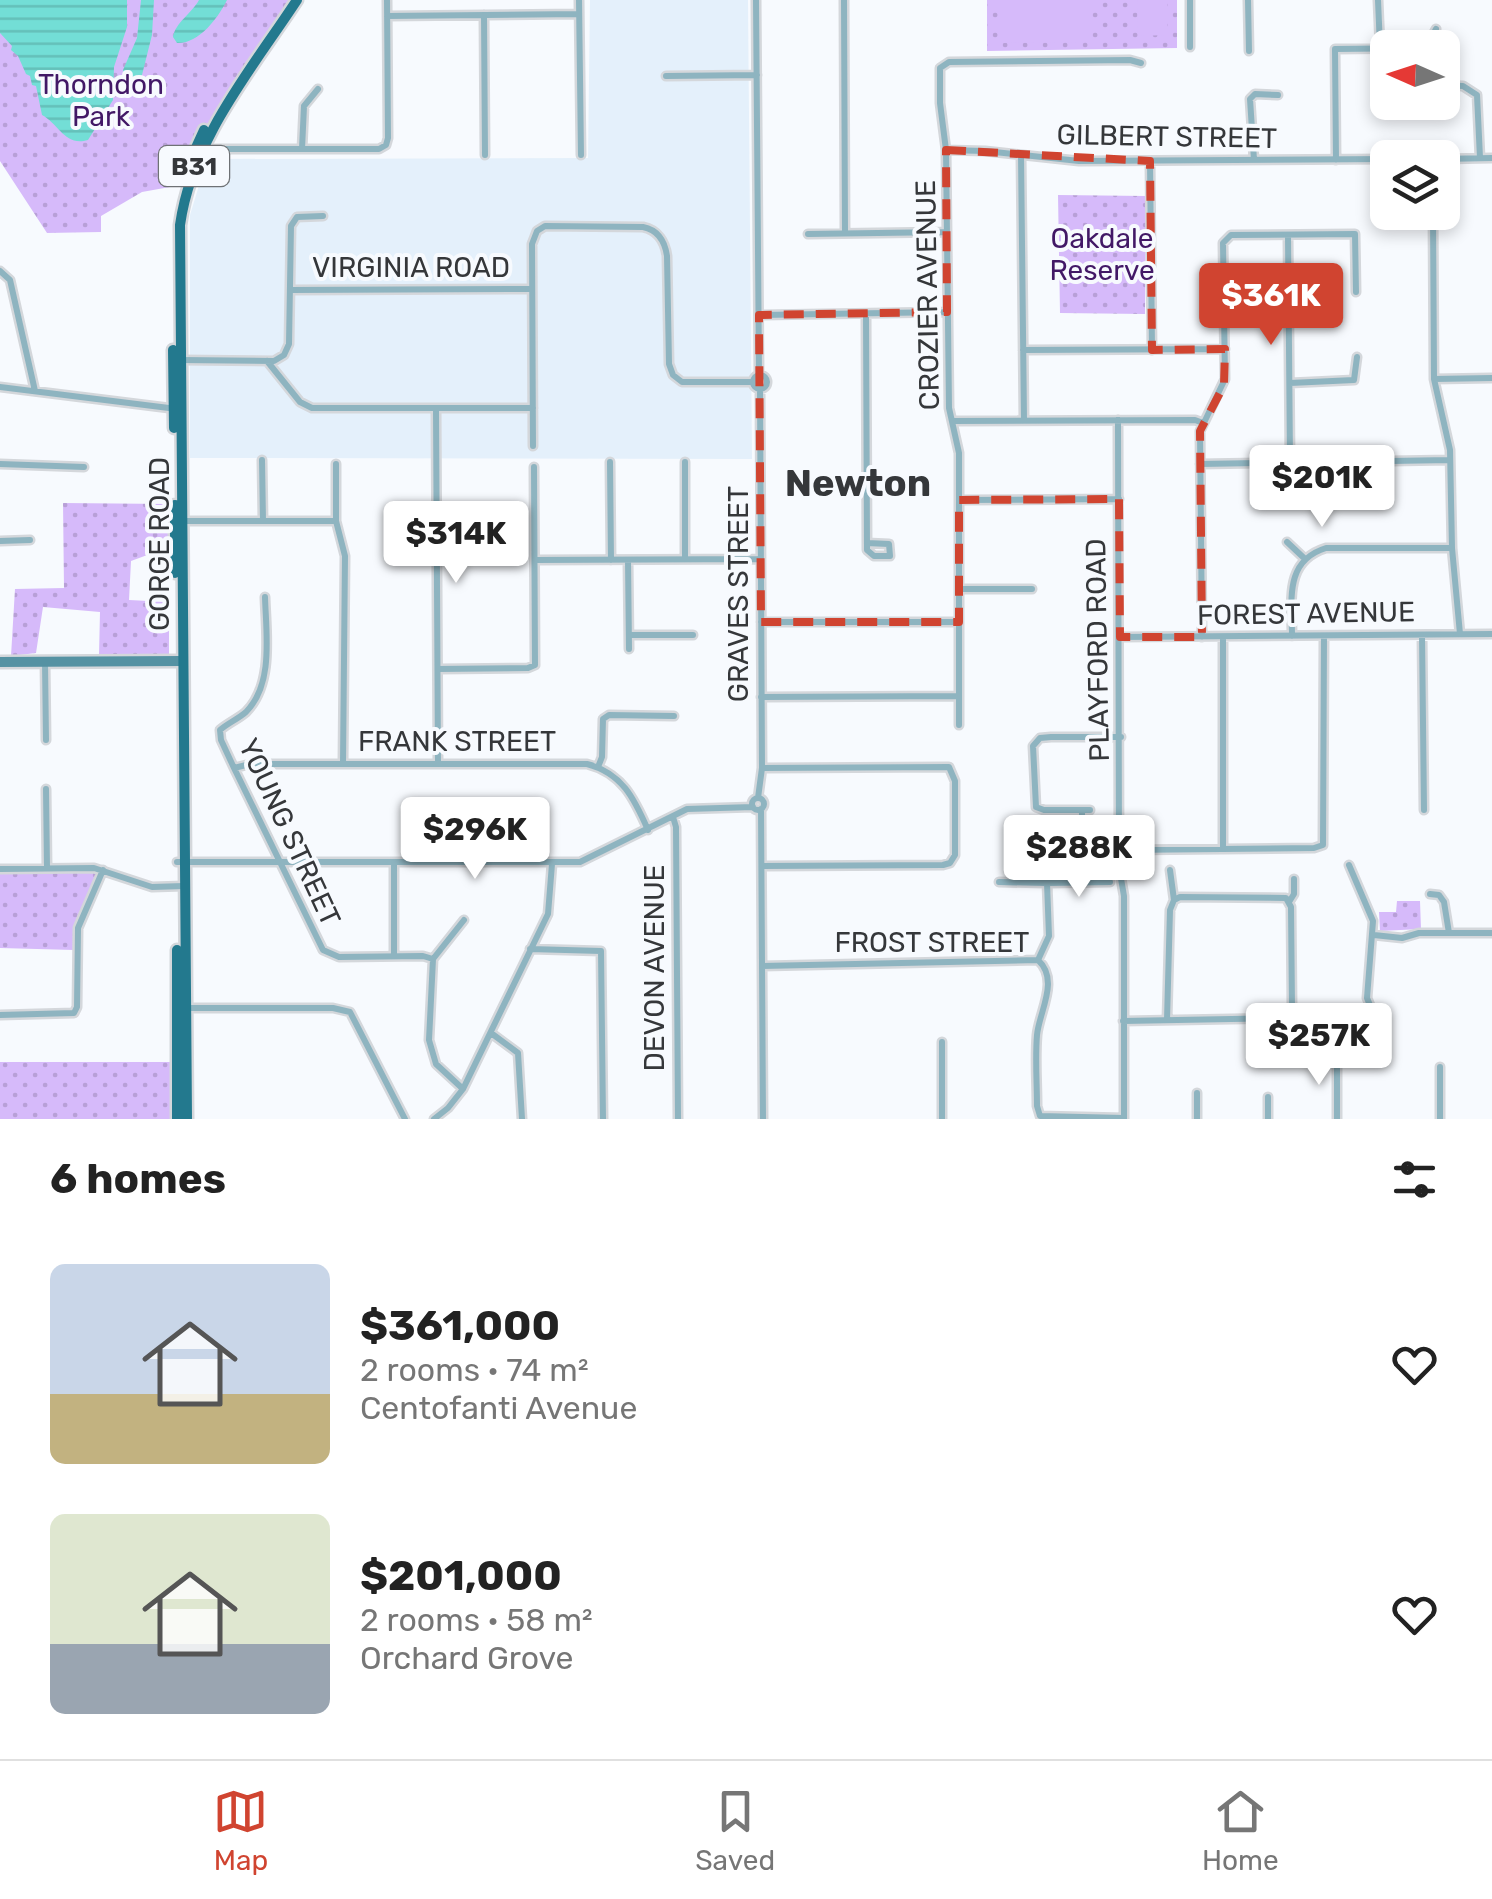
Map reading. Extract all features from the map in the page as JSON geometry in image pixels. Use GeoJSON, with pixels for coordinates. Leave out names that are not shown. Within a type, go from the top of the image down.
{"type":"FeatureCollection","features":[{"type":"Feature","properties":{"kind":"main road","name":"GORGE ROAD"},"geometry":{"type":"LineString","coordinates":[[178,1119],[180,225],[189,182],[202,149],[294,0]]}},
{"type":"Feature","properties":{"kind":"main road","name":"GORGE ROAD"},"geometry":{"type":"LineString","coordinates":[[177,360],[174,228],[181,185],[204,130],[294,0]]}},
{"type":"Feature","properties":{"kind":"main road","name":"GORGE ROAD"},"geometry":{"type":"LineString","coordinates":[[181,1008],[186,1119]]}},
{"type":"Feature","properties":{"kind":"street"},"geometry":{"type":"LineString","coordinates":[[202,149],[379,149],[386,145],[387,0]]}},
{"type":"Feature","properties":{"kind":"street"},"geometry":{"type":"LineString","coordinates":[[580,0],[581,155]]}},
{"type":"Feature","properties":{"kind":"street"},"geometry":{"type":"LineString","coordinates":[[752,382],[759,375],[756,0]]}},
{"type":"Feature","properties":{"kind":"street"},"geometry":{"type":"LineString","coordinates":[[844,0],[846,233]]}},
{"type":"Feature","properties":{"kind":"street"},"geometry":{"type":"LineString","coordinates":[[1190,0],[1190,47]]}},
{"type":"Feature","properties":{"kind":"street"},"geometry":{"type":"LineString","coordinates":[[1248,0],[1249,51]]}},
{"type":"Feature","properties":{"kind":"street"},"geometry":{"type":"LineString","coordinates":[[1378,0],[1379,30]]}},
{"type":"Feature","properties":{"kind":"street"},"geometry":{"type":"LineString","coordinates":[[387,16],[579,14]]}},
{"type":"Feature","properties":{"kind":"street"},"geometry":{"type":"LineString","coordinates":[[484,16],[485,155]]}},
{"type":"Feature","properties":{"kind":"street"},"geometry":{"type":"LineString","coordinates":[[1336,160],[1335,49],[1370,47]]}},
{"type":"Feature","properties":{"kind":"street","name":"CROZIER AVENUE"},"geometry":{"type":"LineString","coordinates":[[960,726],[959,454],[952,421],[946,312],[946,150],[940,74],[943,64],[1130,60],[1142,64]]}},
{"type":"Feature","properties":{"kind":"street"},"geometry":{"type":"LineString","coordinates":[[666,76],[756,76]]}},
{"type":"Feature","properties":{"kind":"street"},"geometry":{"type":"LineString","coordinates":[[1460,86],[1478,95],[1480,158]]}},
{"type":"Feature","properties":{"kind":"street"},"geometry":{"type":"LineString","coordinates":[[302,149],[304,106],[318,88]]}},
{"type":"Feature","properties":{"kind":"street"},"geometry":{"type":"LineString","coordinates":[[1254,160],[1251,97],[1278,95]]}},
{"type":"Feature","properties":{"kind":"street","name":"GILBERT STREET"},"geometry":{"type":"LineString","coordinates":[[946,150],[1079,161],[1370,159]]}},
{"type":"Feature","properties":{"kind":"street"},"geometry":{"type":"LineString","coordinates":[[1020,155],[1024,420]]}},
{"type":"Feature","properties":{"kind":"street"},"geometry":{"type":"LineString","coordinates":[[1460,159],[1492,158]]}},
{"type":"Feature","properties":{"kind":"street"},"geometry":{"type":"LineString","coordinates":[[1150,162],[1152,350]]}},
{"type":"Feature","properties":{"kind":"street"},"geometry":{"type":"LineString","coordinates":[[177,360],[280,359],[288,351],[293,221],[297,217],[322,216]]}},
{"type":"Feature","properties":{"kind":"street"},"geometry":{"type":"LineString","coordinates":[[533,446],[534,235],[544,226],[644,227],[656,232],[667,256],[669,364],[673,376],[682,382],[752,382],[760,389]]}},
{"type":"Feature","properties":{"kind":"street"},"geometry":{"type":"LineString","coordinates":[[1433,230],[1434,379],[1450,460],[1452,548],[1460,634]]}},
{"type":"Feature","properties":{"kind":"street"},"geometry":{"type":"LineString","coordinates":[[808,234],[946,232]]}},
{"type":"Feature","properties":{"kind":"street"},"geometry":{"type":"LineString","coordinates":[[1202,636],[1200,464],[1203,423],[1224,385],[1223,243],[1230,235],[1355,234],[1356,292]]}},
{"type":"Feature","properties":{"kind":"street"},"geometry":{"type":"LineString","coordinates":[[1288,236],[1290,461]]}},
{"type":"Feature","properties":{"kind":"street"},"geometry":{"type":"LineString","coordinates":[[0,271],[10,280],[34,391]]}},
{"type":"Feature","properties":{"kind":"street","name":"VIRGINIA ROAD"},"geometry":{"type":"LineString","coordinates":[[290,290],[532,289]]}},
{"type":"Feature","properties":{"kind":"street"},"geometry":{"type":"LineString","coordinates":[[759,315],[946,312]]}},
{"type":"Feature","properties":{"kind":"street"},"geometry":{"type":"LineString","coordinates":[[866,314],[868,543]]}},
{"type":"Feature","properties":{"kind":"street"},"geometry":{"type":"LineString","coordinates":[[1023,350],[1225,349]]}},
{"type":"Feature","properties":{"kind":"street"},"geometry":{"type":"LineString","coordinates":[[1290,382],[1354,380],[1357,357]]}},
{"type":"Feature","properties":{"kind":"street"},"geometry":{"type":"LineString","coordinates":[[267,361],[307,406],[533,408]]}},
{"type":"Feature","properties":{"kind":"street","name":"GRAVES STREET"},"geometry":{"type":"LineString","coordinates":[[757,808],[764,802],[758,798],[762,768],[760,389],[767,381],[759,375]]}},
{"type":"Feature","properties":{"kind":"street"},"geometry":{"type":"LineString","coordinates":[[1434,379],[1492,378]]}},
{"type":"Feature","properties":{"kind":"street"},"geometry":{"type":"LineString","coordinates":[[0,386],[177,409]]}},
{"type":"Feature","properties":{"kind":"street"},"geometry":{"type":"LineString","coordinates":[[436,409],[438,764]]}},
{"type":"Feature","properties":{"kind":"street","name":"PLAYFORD ROAD"},"geometry":{"type":"LineString","coordinates":[[1118,420],[1124,1119]]}},
{"type":"Feature","properties":{"kind":"street"},"geometry":{"type":"LineString","coordinates":[[952,421],[1203,423]]}},
{"type":"Feature","properties":{"kind":"street"},"geometry":{"type":"LineString","coordinates":[[262,460],[263,520]]}},
{"type":"Feature","properties":{"kind":"street"},"geometry":{"type":"LineString","coordinates":[[1200,464],[1450,460]]}},
{"type":"Feature","properties":{"kind":"street"},"geometry":{"type":"LineString","coordinates":[[610,462],[611,560]]}},
{"type":"Feature","properties":{"kind":"street"},"geometry":{"type":"LineString","coordinates":[[685,462],[685,559]]}},
{"type":"Feature","properties":{"kind":"street"},"geometry":{"type":"LineString","coordinates":[[0,464],[84,467]]}},
{"type":"Feature","properties":{"kind":"street"},"geometry":{"type":"LineString","coordinates":[[336,464],[336,521],[345,556],[342,764]]}},
{"type":"Feature","properties":{"kind":"street"},"geometry":{"type":"LineString","coordinates":[[438,669],[534,665],[534,466]]}},
{"type":"Feature","properties":{"kind":"street"},"geometry":{"type":"LineString","coordinates":[[959,500],[1118,500]]}},
{"type":"Feature","properties":{"kind":"street"},"geometry":{"type":"LineString","coordinates":[[178,521],[336,521]]}},
{"type":"Feature","properties":{"kind":"street"},"geometry":{"type":"LineString","coordinates":[[0,540],[30,540]]}},
{"type":"Feature","properties":{"kind":"street"},"geometry":{"type":"LineString","coordinates":[[1287,542],[1304,558]]}},
{"type":"Feature","properties":{"kind":"street"},"geometry":{"type":"LineString","coordinates":[[1292,636],[1293,579],[1304,558],[1326,548],[1452,548]]}},
{"type":"Feature","properties":{"kind":"street"},"geometry":{"type":"LineString","coordinates":[[536,560],[760,559]]}},
{"type":"Feature","properties":{"kind":"street"},"geometry":{"type":"LineString","coordinates":[[628,560],[629,649]]}},
{"type":"Feature","properties":{"kind":"street"},"geometry":{"type":"LineString","coordinates":[[959,589],[1032,590]]}},
{"type":"Feature","properties":{"kind":"street","name":"YOUNG STREET"},"geometry":{"type":"LineString","coordinates":[[265,597],[266,648],[261,685],[246,712],[222,727],[221,740],[320,946],[327,954],[394,956]]}},
{"type":"Feature","properties":{"kind":"street"},"geometry":{"type":"LineString","coordinates":[[761,622],[960,622]]}},
{"type":"Feature","properties":{"kind":"street"},"geometry":{"type":"LineString","coordinates":[[1422,634],[1424,810]]}},
{"type":"Feature","properties":{"kind":"street","name":"FOREST AVENUE"},"geometry":{"type":"LineString","coordinates":[[1120,637],[1492,634]]}},
{"type":"Feature","properties":{"kind":"street"},"geometry":{"type":"LineString","coordinates":[[629,635],[693,635]]}},
{"type":"Feature","properties":{"kind":"street"},"geometry":{"type":"LineString","coordinates":[[1223,636],[1223,849]]}},
{"type":"Feature","properties":{"kind":"street"},"geometry":{"type":"LineString","coordinates":[[1122,850],[1314,848],[1324,844],[1324,636]]}},
{"type":"Feature","properties":{"kind":"street"},"geometry":{"type":"LineString","coordinates":[[0,662],[179,662]]}},
{"type":"Feature","properties":{"kind":"street"},"geometry":{"type":"LineString","coordinates":[[45,662],[46,740]]}},
{"type":"Feature","properties":{"kind":"street"},"geometry":{"type":"LineString","coordinates":[[761,697],[959,696]]}},
{"type":"Feature","properties":{"kind":"street"},"geometry":{"type":"LineString","coordinates":[[648,830],[629,790],[598,767],[603,719],[609,715],[674,716]]}},
{"type":"Feature","properties":{"kind":"street"},"geometry":{"type":"LineString","coordinates":[[1082,842],[1086,810],[1036,807],[1036,741],[1051,737],[1121,738]]}},
{"type":"Feature","properties":{"kind":"street","name":"FRANK STREET"},"geometry":{"type":"LineString","coordinates":[[234,768],[250,764],[598,767]]}},
{"type":"Feature","properties":{"kind":"street"},"geometry":{"type":"LineString","coordinates":[[762,768],[949,767],[955,781],[956,855],[943,865],[762,866]]}},
{"type":"Feature","properties":{"kind":"street"},"geometry":{"type":"LineString","coordinates":[[46,789],[47,868]]}},
{"type":"Feature","properties":{"kind":"street"},"geometry":{"type":"LineString","coordinates":[[180,862],[552,864],[588,860],[693,808],[757,808],[762,866],[763,1119]]}},
{"type":"Feature","properties":{"kind":"street","name":"DEVON AVENUE"},"geometry":{"type":"LineString","coordinates":[[673,817],[678,1119]]}},
{"type":"Feature","properties":{"kind":"street"},"geometry":{"type":"LineString","coordinates":[[394,864],[394,956],[433,958]]}},
{"type":"Feature","properties":{"kind":"street"},"geometry":{"type":"LineString","coordinates":[[434,1119],[463,1088],[551,904],[552,864]]}},
{"type":"Feature","properties":{"kind":"street"},"geometry":{"type":"LineString","coordinates":[[1349,865],[1373,922],[1367,998],[1374,1015]]}},
{"type":"Feature","properties":{"kind":"street"},"geometry":{"type":"LineString","coordinates":[[0,869],[103,870],[142,885],[181,886]]}},
{"type":"Feature","properties":{"kind":"street"},"geometry":{"type":"LineString","coordinates":[[0,1015],[74,1013],[78,1007],[78,928],[103,870]]}},
{"type":"Feature","properties":{"kind":"street"},"geometry":{"type":"LineString","coordinates":[[1168,1020],[1170,910],[1174,900],[1170,870]]}},
{"type":"Feature","properties":{"kind":"street"},"geometry":{"type":"LineString","coordinates":[[1123,1021],[1280,1021],[1290,1015],[1289,902],[1294,894],[1294,879]]}},
{"type":"Feature","properties":{"kind":"street"},"geometry":{"type":"LineString","coordinates":[[998,882],[1110,882]]}},
{"type":"Feature","properties":{"kind":"street"},"geometry":{"type":"LineString","coordinates":[[1038,960],[1049,936],[1047,882]]}},
{"type":"Feature","properties":{"kind":"street"},"geometry":{"type":"LineString","coordinates":[[1430,894],[1439,894],[1444,902],[1448,934]]}},
{"type":"Feature","properties":{"kind":"street"},"geometry":{"type":"LineString","coordinates":[[1174,900],[1277,896],[1289,902]]}},
{"type":"Feature","properties":{"kind":"street"},"geometry":{"type":"LineString","coordinates":[[463,1088],[443,1074],[432,1055],[430,972],[433,958],[464,920]]}},
{"type":"Feature","properties":{"kind":"street"},"geometry":{"type":"LineString","coordinates":[[1374,934],[1402,938],[1419,933],[1492,933]]}},
{"type":"Feature","properties":{"kind":"street"},"geometry":{"type":"LineString","coordinates":[[530,949],[600,952],[603,1119]]}},
{"type":"Feature","properties":{"kind":"street","name":"FROST STREET"},"geometry":{"type":"LineString","coordinates":[[762,966],[1038,960],[1046,972],[1047,993],[1037,1031],[1040,1116],[1124,1119]]}},
{"type":"Feature","properties":{"kind":"street"},"geometry":{"type":"LineString","coordinates":[[181,1008],[333,1008],[350,1012],[404,1119]]}},
{"type":"Feature","properties":{"kind":"street"},"geometry":{"type":"LineString","coordinates":[[490,1032],[518,1053],[522,1119]]}},
{"type":"Feature","properties":{"kind":"street"},"geometry":{"type":"LineString","coordinates":[[942,1042],[942,1119]]}},
{"type":"Feature","properties":{"kind":"street"},"geometry":{"type":"LineString","coordinates":[[1336,1056],[1337,1119]]}},
{"type":"Feature","properties":{"kind":"street"},"geometry":{"type":"LineString","coordinates":[[1440,1067],[1440,1119]]}},
{"type":"Feature","properties":{"kind":"street"},"geometry":{"type":"LineString","coordinates":[[1196,1093],[1197,1119]]}},
{"type":"Feature","properties":{"kind":"street"},"geometry":{"type":"LineString","coordinates":[[1268,1097],[1268,1119]]}},
{"type":"Feature","properties":{"kind":"highlighted area"},"geometry":{"type":"Polygon","coordinates":[[[946,150],[1150,161],[1152,350],[1225,349],[1224,385],[1200,431],[1202,637],[1120,637],[1119,499],[959,500],[959,622],[761,622],[759,315],[947,312],[946,150]]]}},
{"type":"Feature","properties":{"kind":"shaded area"},"geometry":{"type":"Polygon","coordinates":[[[590,0],[748,0],[752,459],[190,458],[190,215],[207,159],[588,158],[590,0]]]}},
{"type":"Feature","properties":{"kind":"green space","name":"Thorndon Park"},"geometry":{"type":"Polygon","coordinates":[[[0,0],[290,0],[204,131],[181,185],[142,192],[101,216],[101,232],[47,233],[0,161],[0,0]]]}},
{"type":"Feature","properties":{"kind":"green space"},"geometry":{"type":"Polygon","coordinates":[[[987,0],[1177,0],[1177,48],[987,51],[987,0]]]}},
{"type":"Feature","properties":{"kind":"green space"},"geometry":{"type":"Polygon","coordinates":[[[998,0],[1089,0],[1089,42],[998,43],[998,0]]]}},
{"type":"Feature","properties":{"kind":"green space"},"geometry":{"type":"Polygon","coordinates":[[[1137,0],[1167,0],[1167,35],[1138,36],[1137,0]]]}},
{"type":"Feature","properties":{"kind":"green space","name":"Oakdale Reserve"},"geometry":{"type":"Polygon","coordinates":[[[1058,195],[1146,196],[1145,314],[1060,313],[1058,195]]]}},
{"type":"Feature","properties":{"kind":"green space"},"geometry":{"type":"Polygon","coordinates":[[[63,503],[169,504],[169,547],[131,561],[129,600],[169,602],[169,655],[99,655],[100,612],[43,607],[36,653],[11,656],[15,589],[64,588],[63,503]]]}},
{"type":"Feature","properties":{"kind":"green space"},"geometry":{"type":"Polygon","coordinates":[[[0,871],[99,873],[76,925],[74,950],[0,948],[0,871]]]}},
{"type":"Feature","properties":{"kind":"green space"},"geometry":{"type":"Polygon","coordinates":[[[1397,901],[1420,901],[1421,929],[1380,931],[1379,912],[1396,912],[1397,901]]]}},
{"type":"Feature","properties":{"kind":"green space"},"geometry":{"type":"Polygon","coordinates":[[[0,1062],[174,1062],[174,1119],[0,1119],[0,1062]]]}},
{"type":"Feature","properties":{"kind":"water"},"geometry":{"type":"Polygon","coordinates":[[[0,0],[127,0],[127,27],[114,67],[113,100],[88,140],[68,138],[42,115],[36,86],[0,33],[0,0]]]}},
{"type":"Feature","properties":{"kind":"water"},"geometry":{"type":"Polygon","coordinates":[[[141,0],[154,0],[152,35],[141,79],[131,82],[125,79],[123,70],[137,38],[141,0]]]}},
{"type":"Feature","properties":{"kind":"water"},"geometry":{"type":"Polygon","coordinates":[[[199,0],[227,0],[200,35],[177,43],[174,32],[199,0]]]}},
{"type":"Feature","properties":{"kind":"district","name":"Newton"},"geometry":{"type":"Point","coordinates":[858,483]}}]}
